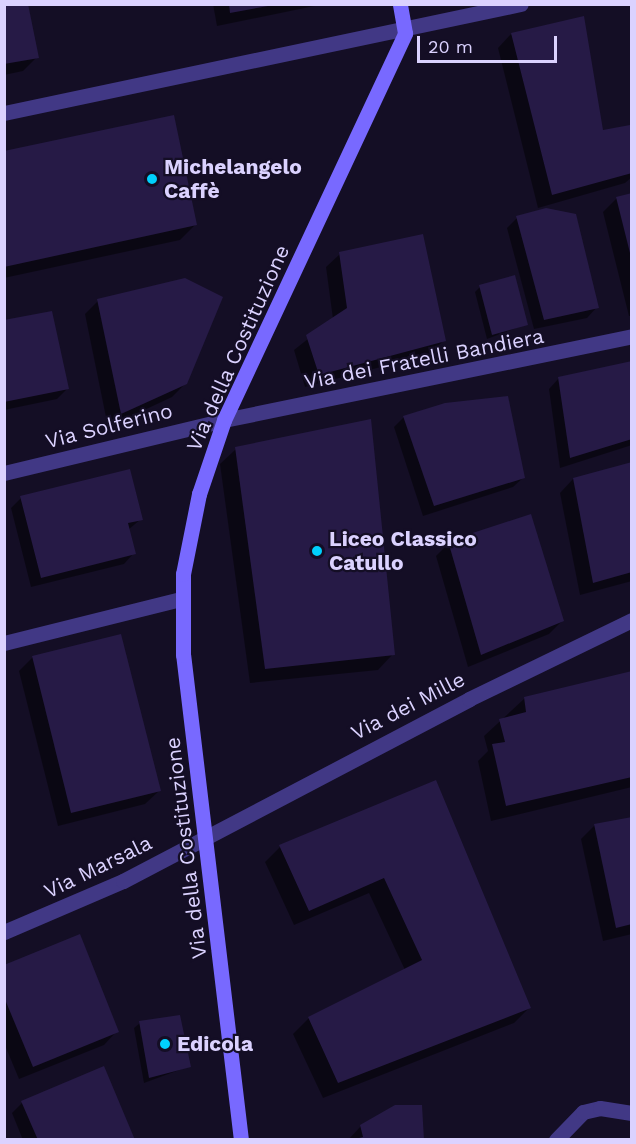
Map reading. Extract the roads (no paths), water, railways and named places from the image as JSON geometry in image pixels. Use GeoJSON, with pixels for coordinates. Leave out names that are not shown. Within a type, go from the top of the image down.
{"type":"FeatureCollection","features":[{"type":"Feature","properties":{"kind":"main road"},"geometry":{"type":"LineString","coordinates":[[400,4],[405,33]]}},
{"type":"Feature","properties":{"kind":"main road","name":"Via della Costituzione"},"geometry":{"type":"LineString","coordinates":[[241,1140],[181,598],[199,494],[224,420],[405,33]]}},
{"type":"Feature","properties":{"kind":"street"},"geometry":{"type":"LineString","coordinates":[[4,114],[405,33],[521,4]]}},
{"type":"Feature","properties":{"kind":"street","name":"Via dei Fratelli Bandiera"},"geometry":{"type":"LineString","coordinates":[[224,420],[632,336]]}},
{"type":"Feature","properties":{"kind":"street","name":"Via Solferino"},"geometry":{"type":"LineString","coordinates":[[4,473],[224,420]]}},
{"type":"Feature","properties":{"kind":"street"},"geometry":{"type":"LineString","coordinates":[[4,643],[181,598]]}},
{"type":"Feature","properties":{"kind":"street","name":"Via dei Mille"},"geometry":{"type":"LineString","coordinates":[[207,834],[632,620]]}},
{"type":"Feature","properties":{"kind":"street","name":"Via Marsala"},"geometry":{"type":"LineString","coordinates":[[4,932],[123,881],[207,834]]}},
{"type":"Feature","properties":{"kind":"street"},"geometry":{"type":"LineString","coordinates":[[556,1140],[583,1112],[600,1108],[632,1113]]}},
{"type":"Feature","properties":{"kind":"place","name":"Michelangelo Caffè"},"geometry":{"type":"Point","coordinates":[152,179]}},
{"type":"Feature","properties":{"kind":"place","name":"Liceo Classico Catullo"},"geometry":{"type":"Point","coordinates":[317,551]}},
{"type":"Feature","properties":{"kind":"place","name":"Edicola"},"geometry":{"type":"Point","coordinates":[165,1044]}}]}
